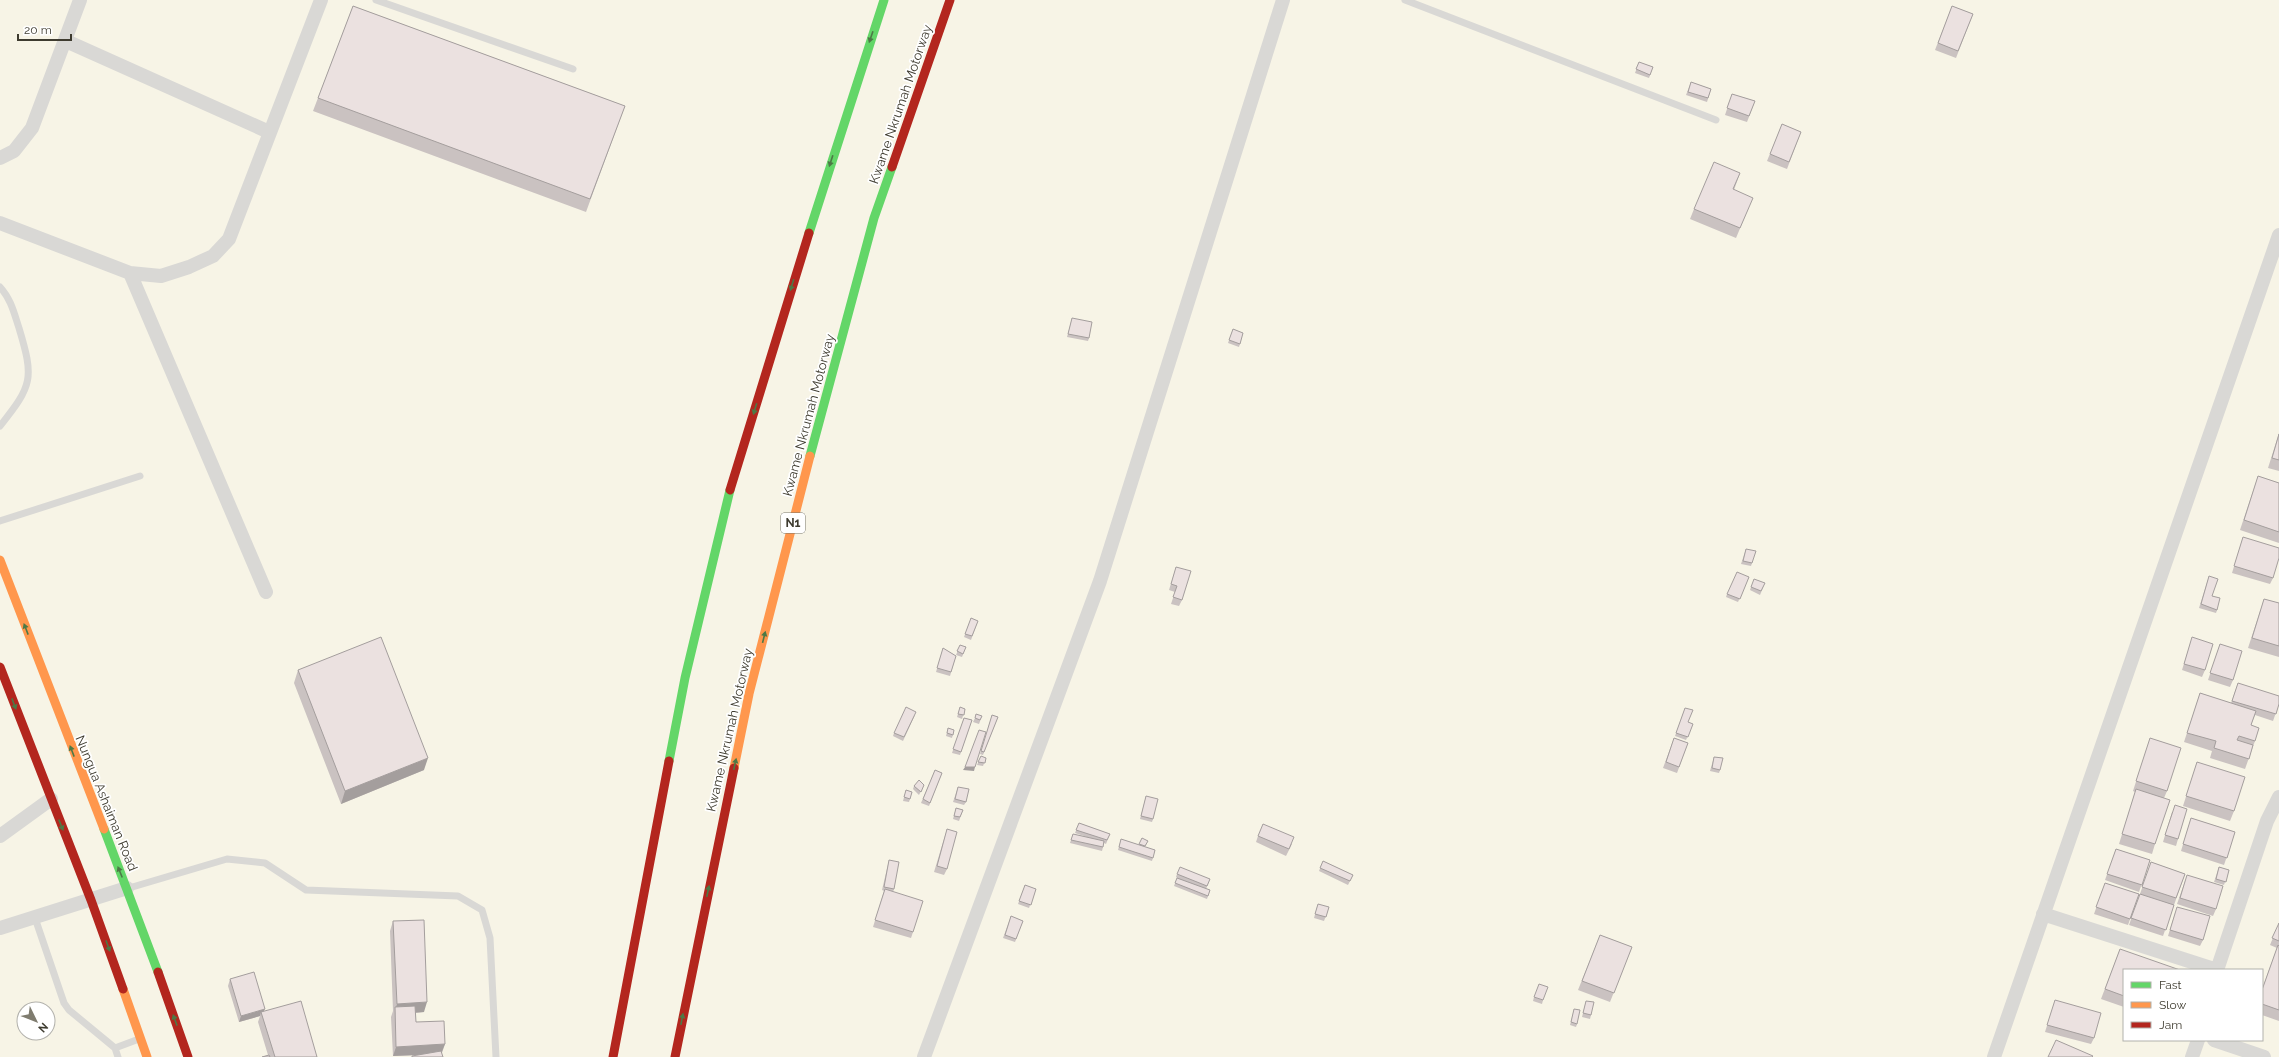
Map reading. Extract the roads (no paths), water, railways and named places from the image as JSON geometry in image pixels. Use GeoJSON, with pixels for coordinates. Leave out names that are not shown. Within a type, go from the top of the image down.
{"type":"FeatureCollection","features":[{"type":"Feature","properties":{"kind":"main road"},"geometry":{"type":"LineString","coordinates":[[613,1057],[685,678],[728,496],[821,191],[884,0]]}},
{"type":"Feature","properties":{"kind":"main road","name":"Kwame Nkrumah Motorway"},"geometry":{"type":"LineString","coordinates":[[675,1057],[749,694],[797,505],[874,218],[950,0]]}},
{"type":"Feature","properties":{"kind":"main road","name":"Nungua Ashaiman Road"},"geometry":{"type":"LineString","coordinates":[[0,560],[127,888],[188,1057]]}},
{"type":"Feature","properties":{"kind":"main road"},"geometry":{"type":"LineString","coordinates":[[0,668],[91,900],[147,1057]]}},
{"type":"Feature","properties":{"kind":"street"},"geometry":{"type":"LineString","coordinates":[[0,158],[14,151],[32,128],[66,41],[80,0]]}},
{"type":"Feature","properties":{"kind":"street"},"geometry":{"type":"LineString","coordinates":[[0,223],[130,273],[161,276],[189,267],[213,256],[229,239],[321,0]]}},
{"type":"Feature","properties":{"kind":"street"},"geometry":{"type":"LineString","coordinates":[[924,1057],[1100,581],[1283,0]]}},
{"type":"Feature","properties":{"kind":"street"},"geometry":{"type":"LineString","coordinates":[[66,41],[269,132]]}},
{"type":"Feature","properties":{"kind":"street"},"geometry":{"type":"LineString","coordinates":[[1994,1057],[2279,234]]}},
{"type":"Feature","properties":{"kind":"street"},"geometry":{"type":"LineString","coordinates":[[130,273],[266,592]]}},
{"type":"Feature","properties":{"kind":"street"},"geometry":{"type":"LineString","coordinates":[[2217,969],[2273,823],[2279,797]]}},
{"type":"Feature","properties":{"kind":"street"},"geometry":{"type":"LineString","coordinates":[[1,831],[51,799]]}},
{"type":"Feature","properties":{"kind":"street"},"geometry":{"type":"LineString","coordinates":[[0,928],[127,888]]}},
{"type":"Feature","properties":{"kind":"street"},"geometry":{"type":"LineString","coordinates":[[2043,914],[2214,969]]}},
{"type":"Feature","properties":{"kind":"street"},"geometry":{"type":"LineString","coordinates":[[2192,1057],[2198,1041]]}},
{"type":"Feature","properties":{"kind":"street"},"geometry":{"type":"LineString","coordinates":[[2217,1041],[2264,1057]]}},
{"type":"Feature","properties":{"kind":"lane"},"geometry":{"type":"LineString","coordinates":[[376,0],[573,69]]}},
{"type":"Feature","properties":{"kind":"lane"},"geometry":{"type":"LineString","coordinates":[[1405,0],[1716,120]]}},
{"type":"Feature","properties":{"kind":"lane"},"geometry":{"type":"LineString","coordinates":[[0,287],[11,301],[29,362],[28,378],[25,390],[0,426]]}},
{"type":"Feature","properties":{"kind":"lane"},"geometry":{"type":"LineString","coordinates":[[0,521],[140,476]]}},
{"type":"Feature","properties":{"kind":"lane"},"geometry":{"type":"LineString","coordinates":[[127,888],[227,859],[265,863],[306,890],[458,896],[482,910],[490,938],[496,1057]]}},
{"type":"Feature","properties":{"kind":"lane"},"geometry":{"type":"LineString","coordinates":[[35,918],[64,1003],[69,1010],[115,1048],[118,1057]]}},
{"type":"Feature","properties":{"kind":"lane"},"geometry":{"type":"LineString","coordinates":[[115,1048],[141,1038]]}}]}
